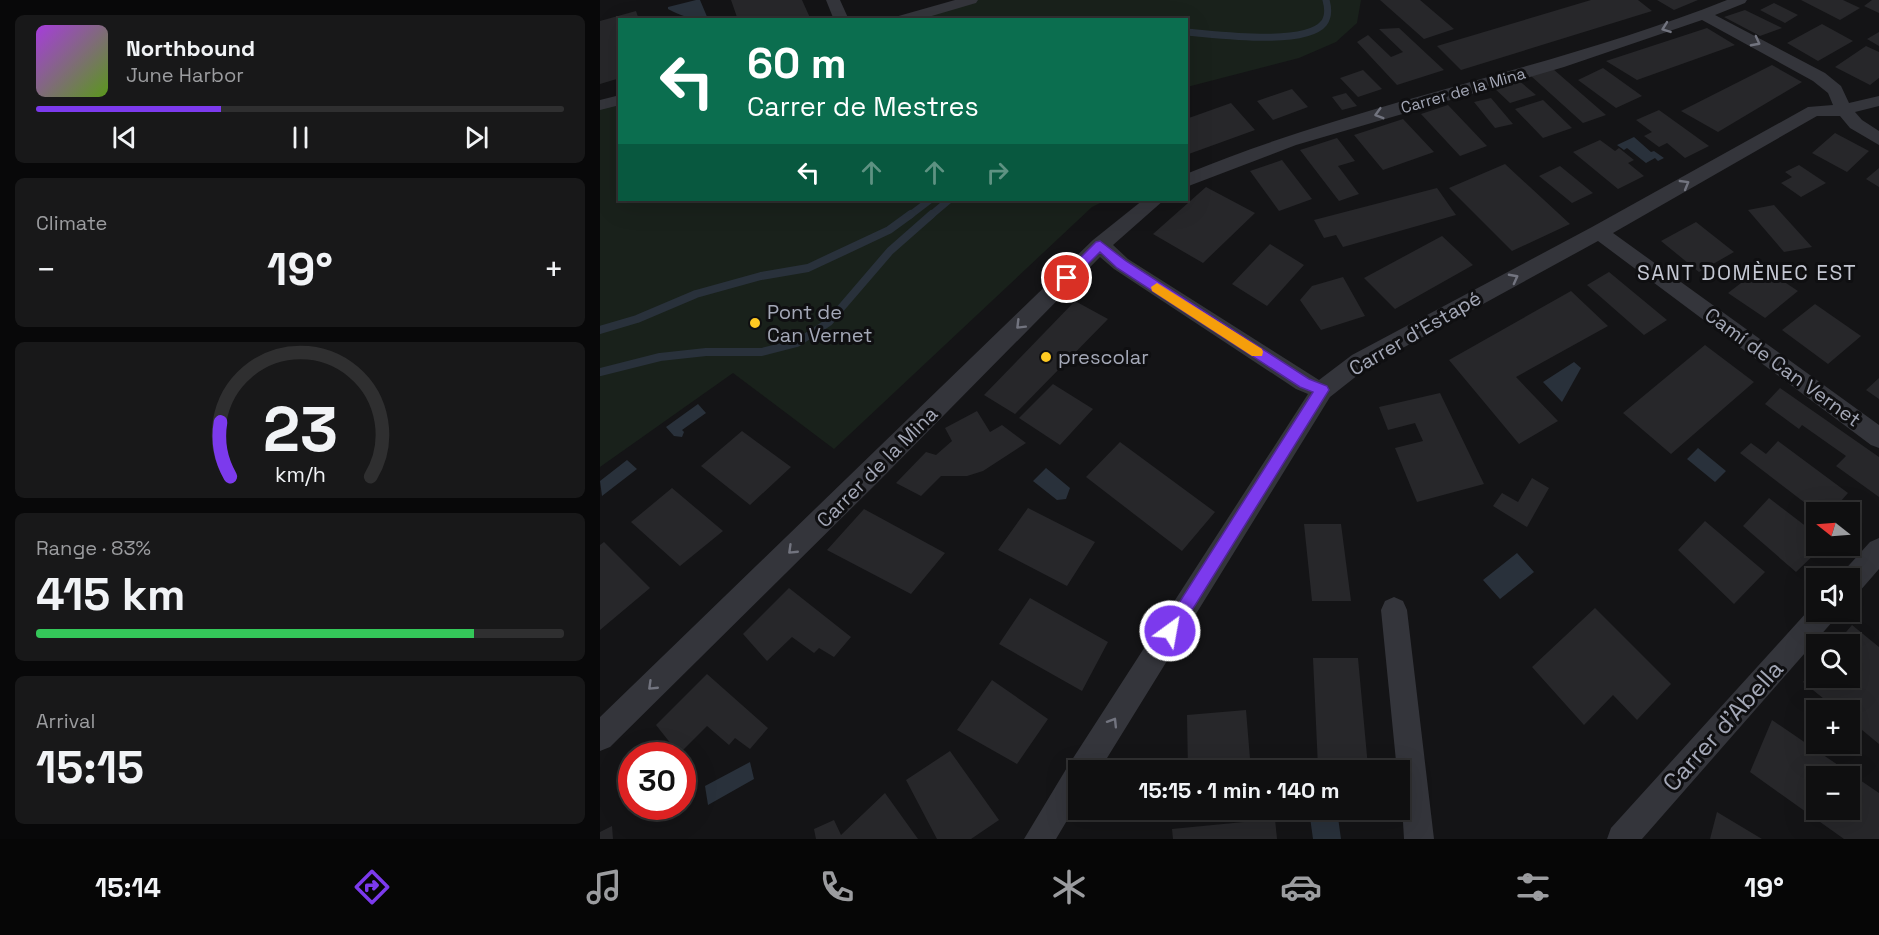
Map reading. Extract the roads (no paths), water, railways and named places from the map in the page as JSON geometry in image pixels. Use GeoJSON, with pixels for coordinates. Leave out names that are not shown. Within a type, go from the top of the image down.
{"type":"FeatureCollection","features":[{"type":"Feature","properties":{"kind":"street"},"geometry":{"type":"LineString","coordinates":[[833,0],[841,18]]}},
{"type":"Feature","properties":{"kind":"street"},"geometry":{"type":"LineString","coordinates":[[903,18],[946,0]]}},
{"type":"Feature","properties":{"kind":"street"},"geometry":{"type":"LineString","coordinates":[[905,18],[971,0]]}},
{"type":"Feature","properties":{"kind":"street","name":"Carrer de la Mina"},"geometry":{"type":"LineString","coordinates":[[1188,180],[1346,123],[1611,48],[1740,0]]}},
{"type":"Feature","properties":{"kind":"street"},"geometry":{"type":"LineString","coordinates":[[1704,15],[1819,76],[1835,90],[1844,110],[1856,124],[1879,139]]}},
{"type":"Feature","properties":{"kind":"street"},"geometry":{"type":"LineString","coordinates":[[600,105],[618,100]]}},
{"type":"Feature","properties":{"kind":"street","name":"Carrer d'Estapé"},"geometry":{"type":"LineString","coordinates":[[1089,760],[1322,390],[1360,361],[1599,232],[1814,111],[1844,110],[1879,101]]}},
{"type":"Feature","properties":{"kind":"street","name":"Carrer de la Mina"},"geometry":{"type":"LineString","coordinates":[[600,737],[1100,245],[1154,201]]}},
{"type":"Feature","properties":{"kind":"street","name":"Camí de Can Vernet"},"geometry":{"type":"LineString","coordinates":[[1599,232],[1879,438]]}},
{"type":"Feature","properties":{"kind":"street"},"geometry":{"type":"LineString","coordinates":[[1100,245],[1121,264],[1304,383],[1322,390]]}},
{"type":"Feature","properties":{"kind":"street"},"geometry":{"type":"LineString","coordinates":[[1860,572],[1879,550]]}},
{"type":"Feature","properties":{"kind":"street"},"geometry":{"type":"LineString","coordinates":[[1394,610],[1419,839]]}},
{"type":"Feature","properties":{"kind":"street","name":"Carrer d'Abella"},"geometry":{"type":"LineString","coordinates":[[1622,839],[1815,622]]}},
{"type":"Feature","properties":{"kind":"street"},"geometry":{"type":"LineString","coordinates":[[1039,839],[1068,792]]}},
{"type":"Feature","properties":{"kind":"waterway"},"geometry":{"type":"LineString","coordinates":[[1188,32],[1259,37],[1298,35],[1314,30],[1324,23],[1328,12],[1326,0]]}},
{"type":"Feature","properties":{"kind":"waterway"},"geometry":{"type":"LineString","coordinates":[[909,216],[929,201]]}},
{"type":"Feature","properties":{"kind":"waterway"},"geometry":{"type":"LineString","coordinates":[[930,216],[948,201]]}},
{"type":"Feature","properties":{"kind":"waterway"},"geometry":{"type":"LineString","coordinates":[[600,330],[637,319],[696,294],[761,276],[808,268],[889,230],[911,214]]}},
{"type":"Feature","properties":{"kind":"waterway"},"geometry":{"type":"LineString","coordinates":[[600,372],[660,357],[706,352],[762,352],[797,343],[829,322],[890,251],[932,214]]}},
{"type":"Feature","properties":{"kind":"place","name":"Pont de Can Vernet"},"geometry":{"type":"Point","coordinates":[755,323]}},
{"type":"Feature","properties":{"kind":"place","name":"prescolar"},"geometry":{"type":"Point","coordinates":[1046,357]}},
{"type":"Feature","properties":{"kind":"district","name":"SANT DOMÈNEC EST"},"geometry":{"type":"Point","coordinates":[1747,273]}}]}
